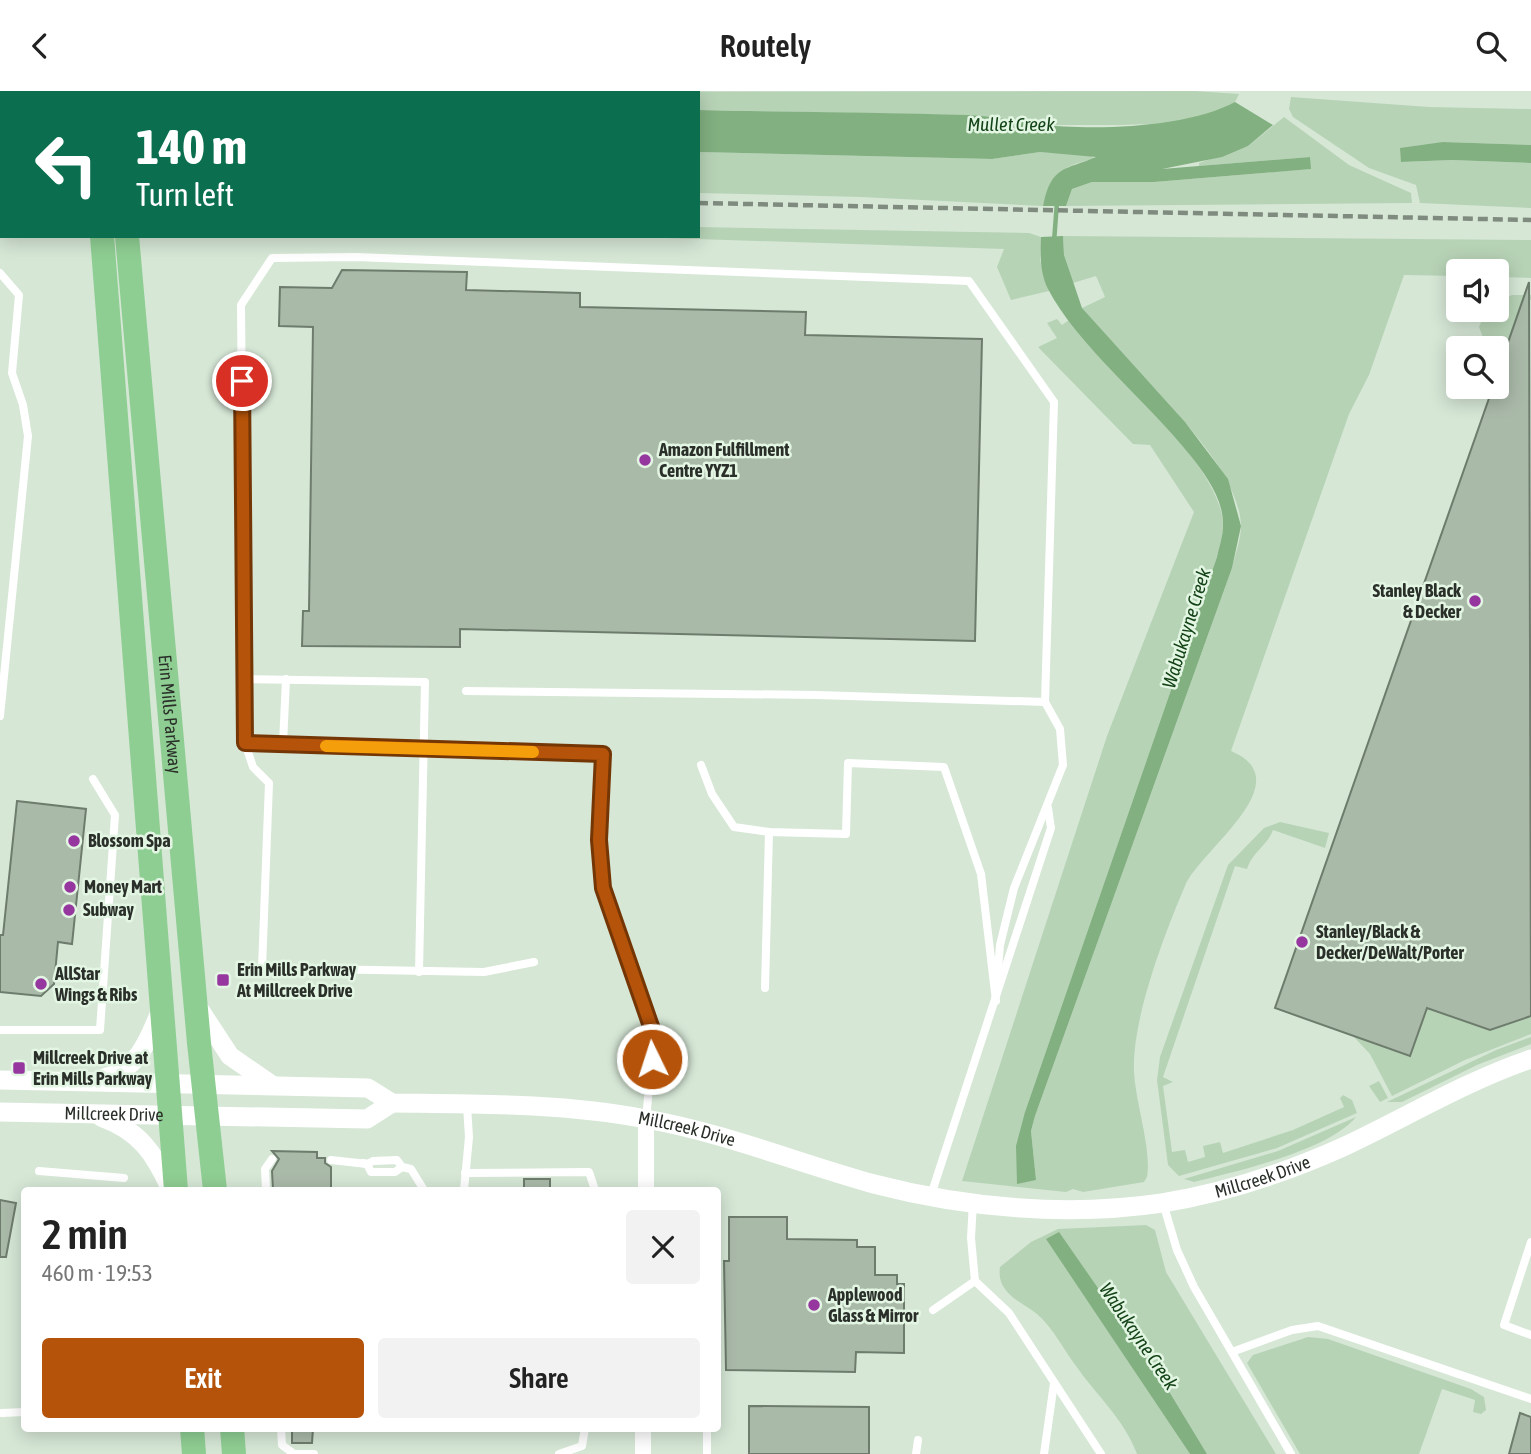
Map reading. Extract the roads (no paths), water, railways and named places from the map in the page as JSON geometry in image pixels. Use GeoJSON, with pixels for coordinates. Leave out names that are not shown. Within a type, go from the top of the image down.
{"type":"FeatureCollection","features":[{"type":"Feature","properties":{"kind":"main road","name":"Erin Mills Parkway"},"geometry":{"type":"LineString","coordinates":[[103,238],[117,267],[215,1187]]}},
{"type":"Feature","properties":{"kind":"main road","name":"Erin Mills Parkway"},"geometry":{"type":"LineString","coordinates":[[126,238],[117,267],[161,1010],[172,1114],[173,1187]]}},
{"type":"Feature","properties":{"kind":"main road"},"geometry":{"type":"LineString","coordinates":[[192,1432],[194,1454]]}},
{"type":"Feature","properties":{"kind":"main road"},"geometry":{"type":"LineString","coordinates":[[232,1432],[234,1454]]}},
{"type":"Feature","properties":{"kind":"street"},"geometry":{"type":"LineString","coordinates":[[195,1004],[230,1056],[273,1086]]}},
{"type":"Feature","properties":{"kind":"street"},"geometry":{"type":"LineString","coordinates":[[87,1081],[118,1074],[132,1064],[145,1047],[161,1010]]}},
{"type":"Feature","properties":{"kind":"street","name":"Millcreek Drive"},"geometry":{"type":"LineString","coordinates":[[0,1080],[368,1089],[392,1103],[467,1104],[585,1111],[646,1119],[747,1142],[875,1184],[974,1202],[1079,1210],[1163,1203],[1250,1183],[1294,1168],[1531,1059]]}},
{"type":"Feature","properties":{"kind":"street"},"geometry":{"type":"LineString","coordinates":[[28,1081],[28,1114]]}},
{"type":"Feature","properties":{"kind":"street","name":"Millcreek Drive"},"geometry":{"type":"LineString","coordinates":[[0,1112],[367,1119],[392,1103]]}},
{"type":"Feature","properties":{"kind":"street"},"geometry":{"type":"LineString","coordinates":[[90,1113],[133,1132],[156,1157],[171,1187]]}},
{"type":"Feature","properties":{"kind":"street"},"geometry":{"type":"LineString","coordinates":[[646,1119],[646,1187]]}},
{"type":"Feature","properties":{"kind":"street"},"geometry":{"type":"LineString","coordinates":[[643,1432],[643,1454]]}},
{"type":"Feature","properties":{"kind":"lane"},"geometry":{"type":"LineString","coordinates":[[534,962],[484,972],[262,968],[269,783],[253,767],[245,743],[241,305],[272,258],[356,257],[969,281],[1054,402],[1045,702],[1060,729],[1063,765],[1048,808],[1036,825],[1014,888],[1000,945],[996,1001]]}},
{"type":"Feature","properties":{"kind":"lane"},"geometry":{"type":"LineString","coordinates":[[0,273],[19,296],[12,373],[23,405],[28,436],[0,716]]}},
{"type":"Feature","properties":{"kind":"lane"},"geometry":{"type":"LineString","coordinates":[[246,679],[425,682],[419,972]]}},
{"type":"Feature","properties":{"kind":"lane"},"geometry":{"type":"LineString","coordinates":[[283,744],[286,680]]}},
{"type":"Feature","properties":{"kind":"lane"},"geometry":{"type":"LineString","coordinates":[[466,691],[1045,702]]}},
{"type":"Feature","properties":{"kind":"lane"},"geometry":{"type":"LineString","coordinates":[[245,743],[603,754],[599,840],[603,888],[654,1035],[646,1119]]}},
{"type":"Feature","properties":{"kind":"lane"},"geometry":{"type":"LineString","coordinates":[[701,765],[712,794],[734,827],[769,832],[846,834],[848,763],[944,767],[981,874],[996,1001]]}},
{"type":"Feature","properties":{"kind":"lane"},"geometry":{"type":"LineString","coordinates":[[0,1030],[100,1030],[114,815],[93,779]]}},
{"type":"Feature","properties":{"kind":"lane"},"geometry":{"type":"LineString","coordinates":[[931,1195],[1051,828],[1048,808]]}},
{"type":"Feature","properties":{"kind":"lane"},"geometry":{"type":"LineString","coordinates":[[765,988],[769,832]]}},
{"type":"Feature","properties":{"kind":"lane"},"geometry":{"type":"LineString","coordinates":[[464,1187],[469,1137],[467,1104]]}},
{"type":"Feature","properties":{"kind":"lane"},"geometry":{"type":"LineString","coordinates":[[266,1187],[265,1169],[272,1159]]}},
{"type":"Feature","properties":{"kind":"lane"},"geometry":{"type":"LineString","coordinates":[[331,1160],[368,1164],[373,1161],[397,1160],[402,1167],[411,1169],[422,1187]]}},
{"type":"Feature","properties":{"kind":"lane"},"geometry":{"type":"LineString","coordinates":[[39,1171],[124,1178]]}},
{"type":"Feature","properties":{"kind":"lane"},"geometry":{"type":"LineString","coordinates":[[465,1173],[589,1172],[594,1187]]}},
{"type":"Feature","properties":{"kind":"lane"},"geometry":{"type":"LineString","coordinates":[[974,1202],[971,1238],[975,1281],[1009,1313],[1101,1454]]}},
{"type":"Feature","properties":{"kind":"lane"},"geometry":{"type":"LineString","coordinates":[[1163,1203],[1177,1250],[1291,1454]]}},
{"type":"Feature","properties":{"kind":"lane"},"geometry":{"type":"LineString","coordinates":[[1531,1242],[1504,1325],[1531,1335]]}},
{"type":"Feature","properties":{"kind":"lane"},"geometry":{"type":"LineString","coordinates":[[933,1310],[975,1281]]}},
{"type":"Feature","properties":{"kind":"lane"},"geometry":{"type":"LineString","coordinates":[[1232,1352],[1292,1330],[1318,1326],[1531,1399]]}},
{"type":"Feature","properties":{"kind":"lane"},"geometry":{"type":"LineString","coordinates":[[1044,1454],[1054,1384]]}},
{"type":"Feature","properties":{"kind":"lane"},"geometry":{"type":"LineString","coordinates":[[2,1413],[21,1412]]}},
{"type":"Feature","properties":{"kind":"lane"},"geometry":{"type":"LineString","coordinates":[[281,1432],[282,1445],[294,1454],[314,1454]]}},
{"type":"Feature","properties":{"kind":"lane"},"geometry":{"type":"LineString","coordinates":[[559,1454],[582,1446],[585,1432]]}},
{"type":"Feature","properties":{"kind":"lane"},"geometry":{"type":"LineString","coordinates":[[707,1432],[707,1454]]}},
{"type":"Feature","properties":{"kind":"lane"},"geometry":{"type":"LineString","coordinates":[[916,1454],[918,1440]]}},
{"type":"Feature","properties":{"kind":"water","name":"Mullet Creek"},"geometry":{"type":"Polygon","coordinates":[[[1235,102],[1273,125],[1248,146],[1222,157],[1162,169],[1310,157],[1311,169],[1154,182],[1092,182],[1072,189],[1066,206],[1043,206],[1055,176],[1068,167],[1096,157],[1040,152],[992,159],[700,152],[700,110],[969,115],[1084,127],[1166,122],[1215,111],[1235,102]]]}},
{"type":"Feature","properties":{"kind":"water"},"geometry":{"type":"Polygon","coordinates":[[[1443,142],[1531,145],[1531,163],[1452,160],[1401,162],[1400,148],[1443,142]]]}},
{"type":"Feature","properties":{"kind":"water"},"geometry":{"type":"Polygon","coordinates":[[[1063,236],[1064,255],[1082,308],[1185,422],[1228,479],[1241,526],[1232,568],[1035,1116],[1031,1131],[1036,1180],[1017,1184],[1016,1146],[1025,1112],[1217,557],[1223,530],[1217,497],[1202,470],[1077,331],[1048,289],[1042,270],[1041,237],[1063,236]]]}},
{"type":"Feature","properties":{"kind":"water"},"geometry":{"type":"Polygon","coordinates":[[[1059,1232],[1164,1383],[1207,1454],[1190,1454],[1046,1239],[1059,1232]]]}},
{"type":"Feature","properties":{"kind":"waterway","name":"Wabukayne Creek"},"geometry":{"type":"LineString","coordinates":[[1054,242],[1057,202]]}},
{"type":"Feature","properties":{"kind":"railway"},"geometry":{"type":"LineString","coordinates":[[700,203],[1531,220]]}},
{"type":"Feature","properties":{"kind":"place","name":"Amazon Fulfillment Centre YYZ1"},"geometry":{"type":"Point","coordinates":[645,460]}},
{"type":"Feature","properties":{"kind":"place","name":"Stanley Black & Decker"},"geometry":{"type":"Point","coordinates":[1475,601]}},
{"type":"Feature","properties":{"kind":"place","name":"Blossom Spa"},"geometry":{"type":"Point","coordinates":[74,841]}},
{"type":"Feature","properties":{"kind":"place","name":"Money Mart"},"geometry":{"type":"Point","coordinates":[70,887]}},
{"type":"Feature","properties":{"kind":"place","name":"Subway"},"geometry":{"type":"Point","coordinates":[69,910]}},
{"type":"Feature","properties":{"kind":"place","name":"Stanley/Black & Decker/DeWalt/Porter"},"geometry":{"type":"Point","coordinates":[1302,942]}},
{"type":"Feature","properties":{"kind":"place","name":"Erin Mills Parkway At Millcreek Drive"},"geometry":{"type":"Point","coordinates":[223,980]}},
{"type":"Feature","properties":{"kind":"place","name":"AllStar Wings & Ribs"},"geometry":{"type":"Point","coordinates":[41,984]}},
{"type":"Feature","properties":{"kind":"place","name":"Millcreek Drive at Erin Mills Parkway"},"geometry":{"type":"Point","coordinates":[19,1068]}},
{"type":"Feature","properties":{"kind":"place","name":"Applewood Glass & Mirror"},"geometry":{"type":"Point","coordinates":[814,1305]}}]}
